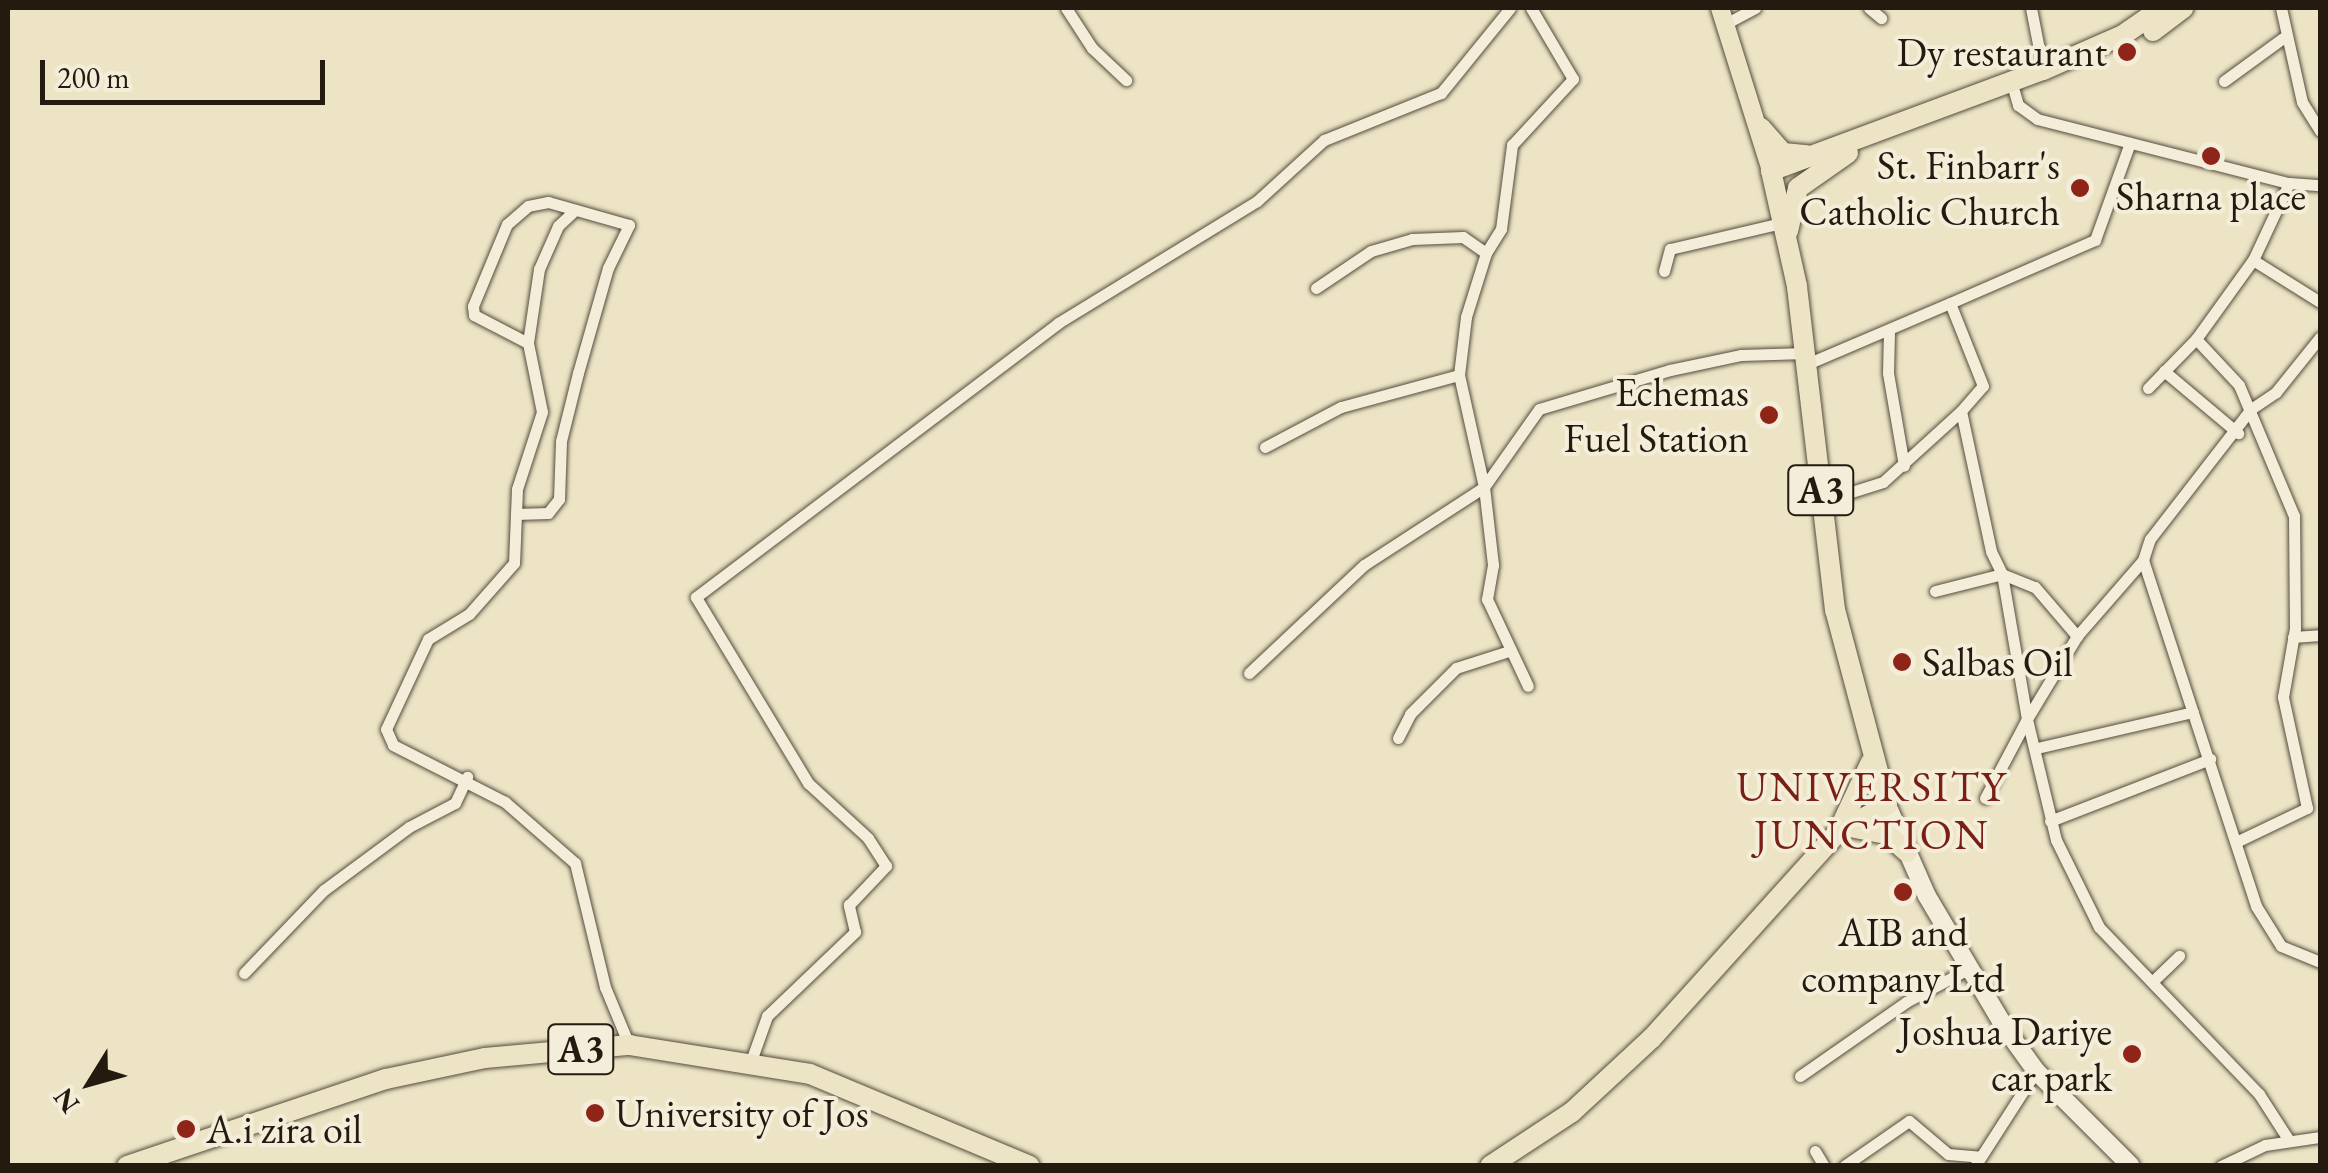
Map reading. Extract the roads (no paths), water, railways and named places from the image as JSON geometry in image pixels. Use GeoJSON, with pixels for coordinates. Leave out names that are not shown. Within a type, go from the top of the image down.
{"type":"FeatureCollection","features":[{"type":"Feature","properties":{"kind":"highway"},"geometry":{"type":"LineString","coordinates":[[1771,171],[2043,70],[2123,35],[2162,8]]}},
{"type":"Feature","properties":{"kind":"highway","name":"A3"},"geometry":{"type":"LineString","coordinates":[[1784,234],[1798,188],[1847,154],[2134,43],[2183,8]]}},
{"type":"Feature","properties":{"kind":"highway"},"geometry":{"type":"LineString","coordinates":[[1761,128],[1784,153],[1809,155]]}},
{"type":"Feature","properties":{"kind":"highway","name":"A3"},"geometry":{"type":"LineString","coordinates":[[1771,171],[1806,358],[1838,628],[1884,800]]}},
{"type":"Feature","properties":{"kind":"highway"},"geometry":{"type":"LineString","coordinates":[[1845,825],[1872,762]]}},
{"type":"Feature","properties":{"kind":"highway"},"geometry":{"type":"LineString","coordinates":[[1490,1166],[1572,1112],[1652,1038],[1845,825],[1884,800]]}},
{"type":"Feature","properties":{"kind":"highway"},"geometry":{"type":"LineString","coordinates":[[1845,825],[1887,834],[1907,852]]}},
{"type":"Feature","properties":{"kind":"highway","name":"A3"},"geometry":{"type":"LineString","coordinates":[[127,1166],[430,1068],[629,1045],[752,1061],[810,1074],[1030,1166]]}},
{"type":"Feature","properties":{"kind":"main road"},"geometry":{"type":"LineString","coordinates":[[1724,15],[1771,171]]}},
{"type":"Feature","properties":{"kind":"main road"},"geometry":{"type":"LineString","coordinates":[[1884,800],[1968,969],[2036,1071],[2130,1166]]}},
{"type":"Feature","properties":{"kind":"street"},"geometry":{"type":"LineString","coordinates":[[1066,8],[1092,48],[1126,80]]}},
{"type":"Feature","properties":{"kind":"street"},"geometry":{"type":"LineString","coordinates":[[752,1061],[767,1016],[856,932],[849,904],[886,866],[868,838],[808,783],[696,597],[1058,323],[1256,201],[1324,140],[1441,93],[1510,8]]}},
{"type":"Feature","properties":{"kind":"street"},"geometry":{"type":"LineString","coordinates":[[1528,686],[1487,599],[1493,564],[1484,487],[1459,375],[1466,317],[1486,253],[1501,230],[1512,144],[1574,79],[1530,8]]}},
{"type":"Feature","properties":{"kind":"street"},"geometry":{"type":"LineString","coordinates":[[1724,15],[1756,8]]}},
{"type":"Feature","properties":{"kind":"street"},"geometry":{"type":"LineString","coordinates":[[1869,8],[1881,18]]}},
{"type":"Feature","properties":{"kind":"street"},"geometry":{"type":"LineString","coordinates":[[2031,8],[2043,70]]}},
{"type":"Feature","properties":{"kind":"street"},"geometry":{"type":"LineString","coordinates":[[2281,8],[2283,38],[2302,102],[2320,131]]}},
{"type":"Feature","properties":{"kind":"street"},"geometry":{"type":"LineString","coordinates":[[2224,81],[2283,38]]}},
{"type":"Feature","properties":{"kind":"street"},"geometry":{"type":"LineString","coordinates":[[2014,91],[2018,105],[2037,119],[2288,183],[2320,185]]}},
{"type":"Feature","properties":{"kind":"street"},"geometry":{"type":"LineString","coordinates":[[1249,673],[1364,565],[1484,487],[1540,409],[1688,366],[1806,358],[1889,332],[2095,240],[2130,143]]}},
{"type":"Feature","properties":{"kind":"street"},"geometry":{"type":"LineString","coordinates":[[2148,388],[2196,339],[2253,260],[2288,183]]}},
{"type":"Feature","properties":{"kind":"street"},"geometry":{"type":"LineString","coordinates":[[516,514],[548,513],[558,499],[561,441],[578,373],[608,268],[629,225],[548,202],[528,206],[507,224],[472,306],[474,315],[528,343]]}},
{"type":"Feature","properties":{"kind":"street"},"geometry":{"type":"LineString","coordinates":[[575,210],[558,226],[542,258],[528,343],[542,412],[520,475],[514,563],[469,614],[428,639],[386,730],[393,745],[468,778],[576,863],[605,987],[629,1045]]}},
{"type":"Feature","properties":{"kind":"street"},"geometry":{"type":"LineString","coordinates":[[1664,270],[1670,250],[1784,234]]}},
{"type":"Feature","properties":{"kind":"street"},"geometry":{"type":"LineString","coordinates":[[1316,288],[1371,251],[1412,239],[1463,237],[1486,253]]}},
{"type":"Feature","properties":{"kind":"street"},"geometry":{"type":"LineString","coordinates":[[2253,260],[2320,302]]}},
{"type":"Feature","properties":{"kind":"street"},"geometry":{"type":"LineString","coordinates":[[1823,501],[1876,487],[1904,466],[1983,386],[1950,303]]}},
{"type":"Feature","properties":{"kind":"street"},"geometry":{"type":"LineString","coordinates":[[1889,332],[1888,373],[1904,466]]}},
{"type":"Feature","properties":{"kind":"street"},"geometry":{"type":"LineString","coordinates":[[1985,798],[2078,636],[2142,560],[2150,540],[2238,433],[2251,409],[2276,392],[2320,337]]}},
{"type":"Feature","properties":{"kind":"street"},"geometry":{"type":"LineString","coordinates":[[2196,339],[2239,385],[2294,516],[2293,637],[2283,698],[2307,808],[2236,842]]}},
{"type":"Feature","properties":{"kind":"street"},"geometry":{"type":"LineString","coordinates":[[2164,371],[2238,433]]}},
{"type":"Feature","properties":{"kind":"street"},"geometry":{"type":"LineString","coordinates":[[1266,447],[1341,407],[1459,375]]}},
{"type":"Feature","properties":{"kind":"street"},"geometry":{"type":"LineString","coordinates":[[1961,411],[1991,551],[2002,574],[2027,719],[2037,748],[2050,821],[2099,927],[2154,980],[2259,1094],[2288,1139]]}},
{"type":"Feature","properties":{"kind":"street"},"geometry":{"type":"LineString","coordinates":[[2142,560],[2236,842],[2272,934],[2297,956],[2320,962]]}},
{"type":"Feature","properties":{"kind":"street"},"geometry":{"type":"LineString","coordinates":[[1935,591],[2002,574],[2035,587],[2078,636]]}},
{"type":"Feature","properties":{"kind":"street"},"geometry":{"type":"LineString","coordinates":[[2293,637],[2320,635]]}},
{"type":"Feature","properties":{"kind":"street"},"geometry":{"type":"LineString","coordinates":[[1398,738],[1410,714],[1456,668],[1509,651]]}},
{"type":"Feature","properties":{"kind":"street"},"geometry":{"type":"LineString","coordinates":[[2037,748],[2193,712]]}},
{"type":"Feature","properties":{"kind":"street"},"geometry":{"type":"LineString","coordinates":[[2050,821],[2210,759]]}},
{"type":"Feature","properties":{"kind":"street"},"geometry":{"type":"LineString","coordinates":[[244,972],[324,890],[409,827],[454,803],[468,778]]}},
{"type":"Feature","properties":{"kind":"street"},"geometry":{"type":"LineString","coordinates":[[2154,980],[2178,956]]}},
{"type":"Feature","properties":{"kind":"street"},"geometry":{"type":"LineString","coordinates":[[1800,1076],[1906,1002],[1968,969]]}},
{"type":"Feature","properties":{"kind":"street"},"geometry":{"type":"LineString","coordinates":[[1844,1166],[1908,1121],[1954,1154],[1978,1161],[2036,1071]]}},
{"type":"Feature","properties":{"kind":"street"},"geometry":{"type":"LineString","coordinates":[[2221,1166],[2288,1139],[2320,1137]]}},
{"type":"Feature","properties":{"kind":"street"},"geometry":{"type":"LineString","coordinates":[[1816,1151],[1824,1166]]}},
{"type":"Feature","properties":{"kind":"street"},"geometry":{"type":"LineString","coordinates":[[1940,1166],[1954,1154]]}},
{"type":"Feature","properties":{"kind":"place","name":"Dy restaurant"},"geometry":{"type":"Point","coordinates":[2127,52]}},
{"type":"Feature","properties":{"kind":"place","name":"Sharna place"},"geometry":{"type":"Point","coordinates":[2211,156]}},
{"type":"Feature","properties":{"kind":"place","name":"St. Finbarr's Catholic Church"},"geometry":{"type":"Point","coordinates":[2080,188]}},
{"type":"Feature","properties":{"kind":"place","name":"Echemas Fuel Station"},"geometry":{"type":"Point","coordinates":[1769,415]}},
{"type":"Feature","properties":{"kind":"place","name":"Salbas Oil"},"geometry":{"type":"Point","coordinates":[1902,662]}},
{"type":"Feature","properties":{"kind":"place","name":"AIB and company Ltd"},"geometry":{"type":"Point","coordinates":[1903,892]}},
{"type":"Feature","properties":{"kind":"place","name":"Joshua Dariye car park"},"geometry":{"type":"Point","coordinates":[2132,1054]}},
{"type":"Feature","properties":{"kind":"place","name":"University of Jos"},"geometry":{"type":"Point","coordinates":[595,1113]}},
{"type":"Feature","properties":{"kind":"place","name":"A.i zira oil"},"geometry":{"type":"Point","coordinates":[186,1129]}},
{"type":"Feature","properties":{"kind":"district","name":"UNIVERSITY JUNCTION"},"geometry":{"type":"Point","coordinates":[1872,811]}}]}
